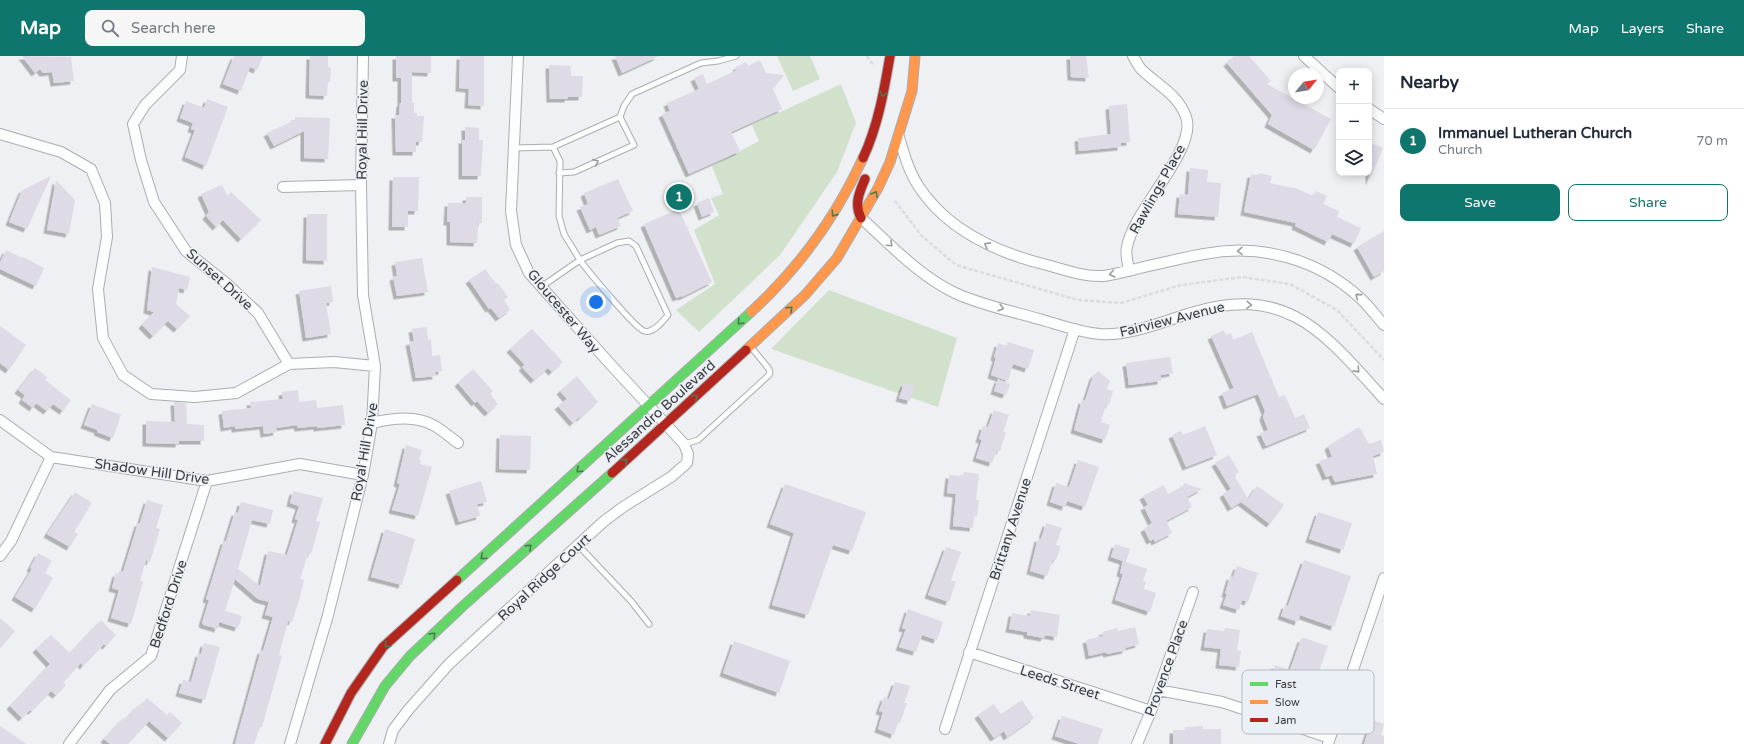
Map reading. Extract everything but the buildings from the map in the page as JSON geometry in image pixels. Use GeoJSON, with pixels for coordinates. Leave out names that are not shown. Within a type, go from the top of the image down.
{"type":"FeatureCollection","features":[{"type":"Feature","properties":{"kind":"main road","name":"Alessandro Boulevard"},"geometry":{"type":"LineString","coordinates":[[325,744],[345,703],[359,679],[384,647],[649,406],[773,290],[808,251],[840,205],[854,180],[870,144],[877,123],[888,73],[890,56]]}},
{"type":"Feature","properties":{"kind":"main road","name":"Alessandro Boulevard"},"geometry":{"type":"LineString","coordinates":[[352,744],[384,686],[410,656],[463,606],[666,424],[805,295],[837,258],[861,218],[890,162],[912,91],[915,56]]}},
{"type":"Feature","properties":{"kind":"main road"},"geometry":{"type":"LineString","coordinates":[[877,123],[880,137]]}},
{"type":"Feature","properties":{"kind":"main road"},"geometry":{"type":"LineString","coordinates":[[861,218],[856,205],[858,196],[869,170]]}},
{"type":"Feature","properties":{"kind":"main road"},"geometry":{"type":"LineString","coordinates":[[359,711],[376,700]]}},
{"type":"Feature","properties":{"kind":"street","name":"Sunset Drive"},"geometry":{"type":"LineString","coordinates":[[182,56],[180,70],[145,105],[133,124],[141,160],[154,202],[186,251],[227,284],[258,313],[289,364]]}},
{"type":"Feature","properties":{"kind":"street","name":"Royal Hill Drive"},"geometry":{"type":"LineString","coordinates":[[290,744],[328,615],[363,475],[372,423],[375,366],[363,295],[361,185],[363,56]]}},
{"type":"Feature","properties":{"kind":"street","name":"Gloucester Way"},"geometry":{"type":"LineString","coordinates":[[518,56],[511,211],[516,245],[529,273],[666,424]]}},
{"type":"Feature","properties":{"kind":"street","name":"Rawlings Place"},"geometry":{"type":"LineString","coordinates":[[1129,271],[1126,247],[1134,225],[1180,151],[1187,132],[1187,118],[1181,105],[1172,94],[1140,68],[1133,56]]}},
{"type":"Feature","properties":{"kind":"street"},"geometry":{"type":"LineString","coordinates":[[1304,56],[1336,85]]}},
{"type":"Feature","properties":{"kind":"street"},"geometry":{"type":"LineString","coordinates":[[1372,111],[1384,119]]}},
{"type":"Feature","properties":{"kind":"street"},"geometry":{"type":"LineString","coordinates":[[0,134],[61,152],[91,169],[105,203],[107,236],[98,289],[103,338],[123,375],[150,394],[195,397],[236,392],[289,364],[334,362],[375,366]]}},
{"type":"Feature","properties":{"kind":"street"},"geometry":{"type":"LineString","coordinates":[[899,137],[908,165],[919,187],[935,208],[967,234],[995,249],[1025,260],[1077,273],[1103,276],[1205,253],[1240,250],[1274,253],[1318,268],[1361,298],[1384,326]]}},
{"type":"Feature","properties":{"kind":"street"},"geometry":{"type":"LineString","coordinates":[[283,187],[361,185]]}},
{"type":"Feature","properties":{"kind":"street","name":"Fairview Avenue"},"geometry":{"type":"LineString","coordinates":[[861,218],[913,266],[937,283],[956,293],[981,303],[1075,329],[1100,334],[1130,332],[1207,308],[1232,304],[1265,307],[1290,313],[1311,326],[1332,343],[1384,399]]}},
{"type":"Feature","properties":{"kind":"street","name":"Brittany Avenue"},"geometry":{"type":"LineString","coordinates":[[945,729],[1075,329]]}},
{"type":"Feature","properties":{"kind":"street"},"geometry":{"type":"LineString","coordinates":[[372,423],[389,419],[414,418],[435,426],[458,443]]}},
{"type":"Feature","properties":{"kind":"street","name":"Shadow Hill Drive"},"geometry":{"type":"LineString","coordinates":[[0,420],[51,457],[207,482],[300,464],[363,475]]}},
{"type":"Feature","properties":{"kind":"street"},"geometry":{"type":"LineString","coordinates":[[666,424],[684,444]]}},
{"type":"Feature","properties":{"kind":"street","name":"Royal Ridge Court"},"geometry":{"type":"LineString","coordinates":[[389,744],[393,730],[409,709],[449,664],[603,522],[623,507],[680,470],[687,463],[688,454],[684,444]]}},
{"type":"Feature","properties":{"kind":"street"},"geometry":{"type":"LineString","coordinates":[[0,556],[11,541],[51,457]]}},
{"type":"Feature","properties":{"kind":"street","name":"Bedford Drive"},"geometry":{"type":"LineString","coordinates":[[69,744],[110,690],[151,656],[207,482]]}},
{"type":"Feature","properties":{"kind":"street"},"geometry":{"type":"LineString","coordinates":[[1353,670],[1384,578]]}},
{"type":"Feature","properties":{"kind":"street","name":"Provence Place"},"geometry":{"type":"LineString","coordinates":[[1137,744],[1151,711],[1193,592]]}},
{"type":"Feature","properties":{"kind":"street","name":"Leeds Street"},"geometry":{"type":"LineString","coordinates":[[970,652],[1151,711]]}},
{"type":"Feature","properties":{"kind":"street"},"geometry":{"type":"LineString","coordinates":[[1158,690],[1222,702],[1242,709]]}},
{"type":"Feature","properties":{"kind":"street"},"geometry":{"type":"LineString","coordinates":[[1310,734],[1329,741]]}},
{"type":"Feature","properties":{"kind":"lane"},"geometry":{"type":"LineString","coordinates":[[514,148],[553,147],[620,117],[624,106],[632,94],[701,63],[718,61],[736,56]]}},
{"type":"Feature","properties":{"kind":"lane"},"geometry":{"type":"LineString","coordinates":[[559,173],[574,172],[634,145],[620,117]]}},
{"type":"Feature","properties":{"kind":"lane"},"geometry":{"type":"LineString","coordinates":[[541,287],[580,260],[617,243],[629,241],[636,246],[668,315],[661,323],[649,331],[643,331],[627,316],[587,271],[580,260],[564,234],[559,216],[560,161],[553,147]]}},
{"type":"Feature","properties":{"kind":"lane"},"geometry":{"type":"LineString","coordinates":[[684,444],[698,440],[768,376],[770,373],[769,369],[750,346]]}},
{"type":"Feature","properties":{"kind":"lane"},"geometry":{"type":"LineString","coordinates":[[578,545],[631,600],[649,624]]}},
{"type":"Feature","properties":{"kind":"path"},"geometry":{"type":"LineString","coordinates":[[895,201],[922,236],[956,265],[1078,300],[1121,303],[1181,285],[1242,277],[1290,284],[1337,310],[1384,360]]}},
{"type":"Feature","properties":{"kind":"green space"},"geometry":{"type":"Polygon","coordinates":[[[777,56],[810,56],[820,79],[793,91],[777,56]]]}},
{"type":"Feature","properties":{"kind":"green space"},"geometry":{"type":"Polygon","coordinates":[[[841,84],[856,123],[837,172],[780,255],[699,332],[676,310],[715,284],[694,230],[719,215],[711,198],[723,194],[712,166],[759,141],[752,125],[841,84]]]}},
{"type":"Feature","properties":{"kind":"green space"},"geometry":{"type":"Polygon","coordinates":[[[829,290],[957,338],[938,407],[771,349],[829,290]]]}},
{"type":"Feature","properties":{"kind":"traffic: fast"},"geometry":{"type":"LineString","coordinates":[[457,580],[751,312]]}},
{"type":"Feature","properties":{"kind":"traffic: fast"},"geometry":{"type":"LineString","coordinates":[[352,744],[385,686],[410,656],[463,606],[612,473]]}},
{"type":"Feature","properties":{"kind":"traffic: slow"},"geometry":{"type":"LineString","coordinates":[[746,350],[805,295],[837,258],[878,188],[890,162],[912,91],[915,56]]}},
{"type":"Feature","properties":{"kind":"traffic: slow"},"geometry":{"type":"LineString","coordinates":[[751,312],[785,278],[815,241],[841,201],[863,158]]}},
{"type":"Feature","properties":{"kind":"traffic: jam"},"geometry":{"type":"LineString","coordinates":[[863,158],[877,121],[890,56]]}},
{"type":"Feature","properties":{"kind":"traffic: jam"},"geometry":{"type":"LineString","coordinates":[[861,218],[858,208],[858,198],[865,179]]}},
{"type":"Feature","properties":{"kind":"traffic: jam"},"geometry":{"type":"LineString","coordinates":[[612,473],[746,350]]}},
{"type":"Feature","properties":{"kind":"traffic: jam"},"geometry":{"type":"LineString","coordinates":[[325,744],[351,693],[383,647],[457,580]]}},
{"type":"Feature","properties":{"kind":"place","name":"Immanuel Lutheran Church"},"geometry":{"type":"Point","coordinates":[679,197]}}]}
